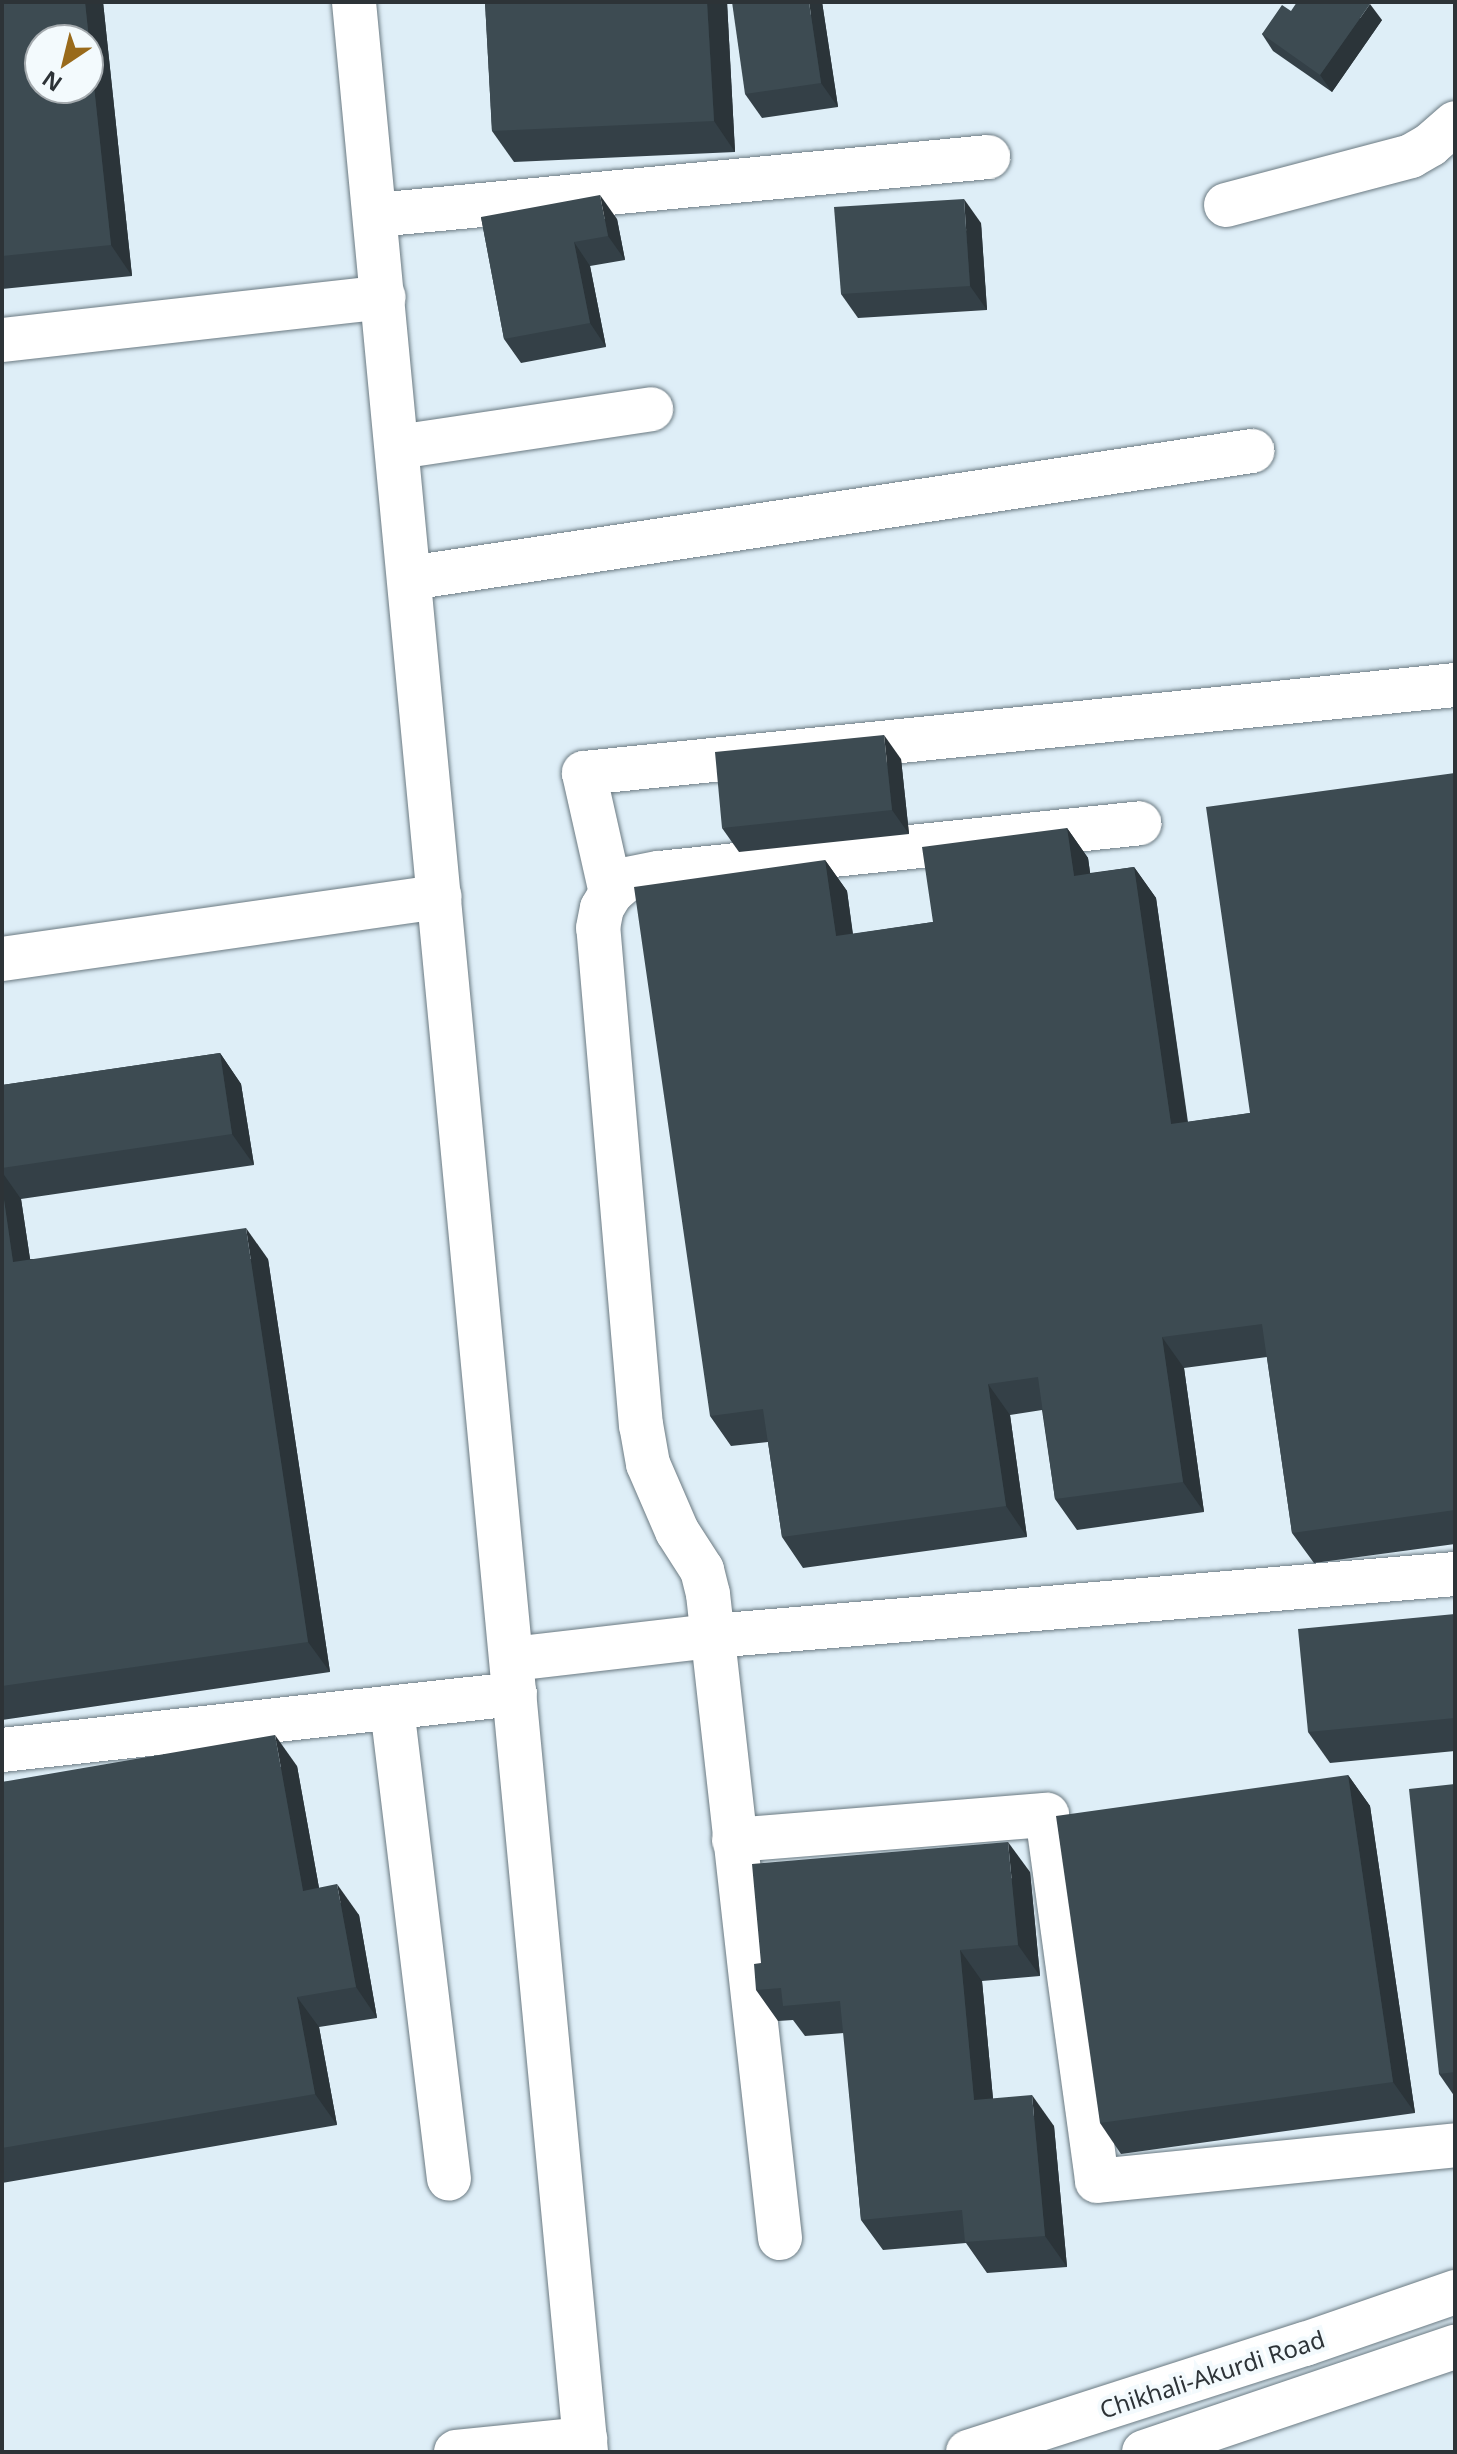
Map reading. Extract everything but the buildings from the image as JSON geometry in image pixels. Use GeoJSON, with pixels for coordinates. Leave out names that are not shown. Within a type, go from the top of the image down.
{"type":"FeatureCollection","features":[{"type":"Feature","properties":{"kind":"street"},"geometry":{"type":"LineString","coordinates":[[354,2],[586,2445],[456,2452]]}},
{"type":"Feature","properties":{"kind":"street"},"geometry":{"type":"LineString","coordinates":[[1226,205],[1411,156],[1430,145],[1455,123]]}},
{"type":"Feature","properties":{"kind":"street"},"geometry":{"type":"LineString","coordinates":[[376,215],[988,157]]}},
{"type":"Feature","properties":{"kind":"street"},"geometry":{"type":"LineString","coordinates":[[2,340],[384,297]]}},
{"type":"Feature","properties":{"kind":"street"},"geometry":{"type":"LineString","coordinates":[[398,447],[651,409]]}},
{"type":"Feature","properties":{"kind":"street"},"geometry":{"type":"LineString","coordinates":[[410,578],[1252,451]]}},
{"type":"Feature","properties":{"kind":"street"},"geometry":{"type":"LineString","coordinates":[[611,893],[584,773],[1455,685]]}},
{"type":"Feature","properties":{"kind":"street"},"geometry":{"type":"LineString","coordinates":[[780,2238],[702,1570],[671,1518],[648,1464],[641,1426],[598,928],[602,908],[611,893],[627,879],[659,873],[1139,823]]}},
{"type":"Feature","properties":{"kind":"street"},"geometry":{"type":"LineString","coordinates":[[2,959],[440,897]]}},
{"type":"Feature","properties":{"kind":"street"},"geometry":{"type":"LineString","coordinates":[[2,1750],[392,1708],[513,1677],[712,1636],[1455,1574]]}},
{"type":"Feature","properties":{"kind":"street"},"geometry":{"type":"LineString","coordinates":[[392,1708],[449,2179]]}},
{"type":"Feature","properties":{"kind":"street"},"geometry":{"type":"LineString","coordinates":[[734,1840],[1047,1815],[1097,2181],[1455,2145]]}},
{"type":"Feature","properties":{"kind":"street","name":"Chikhali-Akurdi Road"},"geometry":{"type":"LineString","coordinates":[[968,2452],[1305,2344],[1455,2292]]}},
{"type":"Feature","properties":{"kind":"street"},"geometry":{"type":"LineString","coordinates":[[1144,2452],[1455,2347]]}}]}
